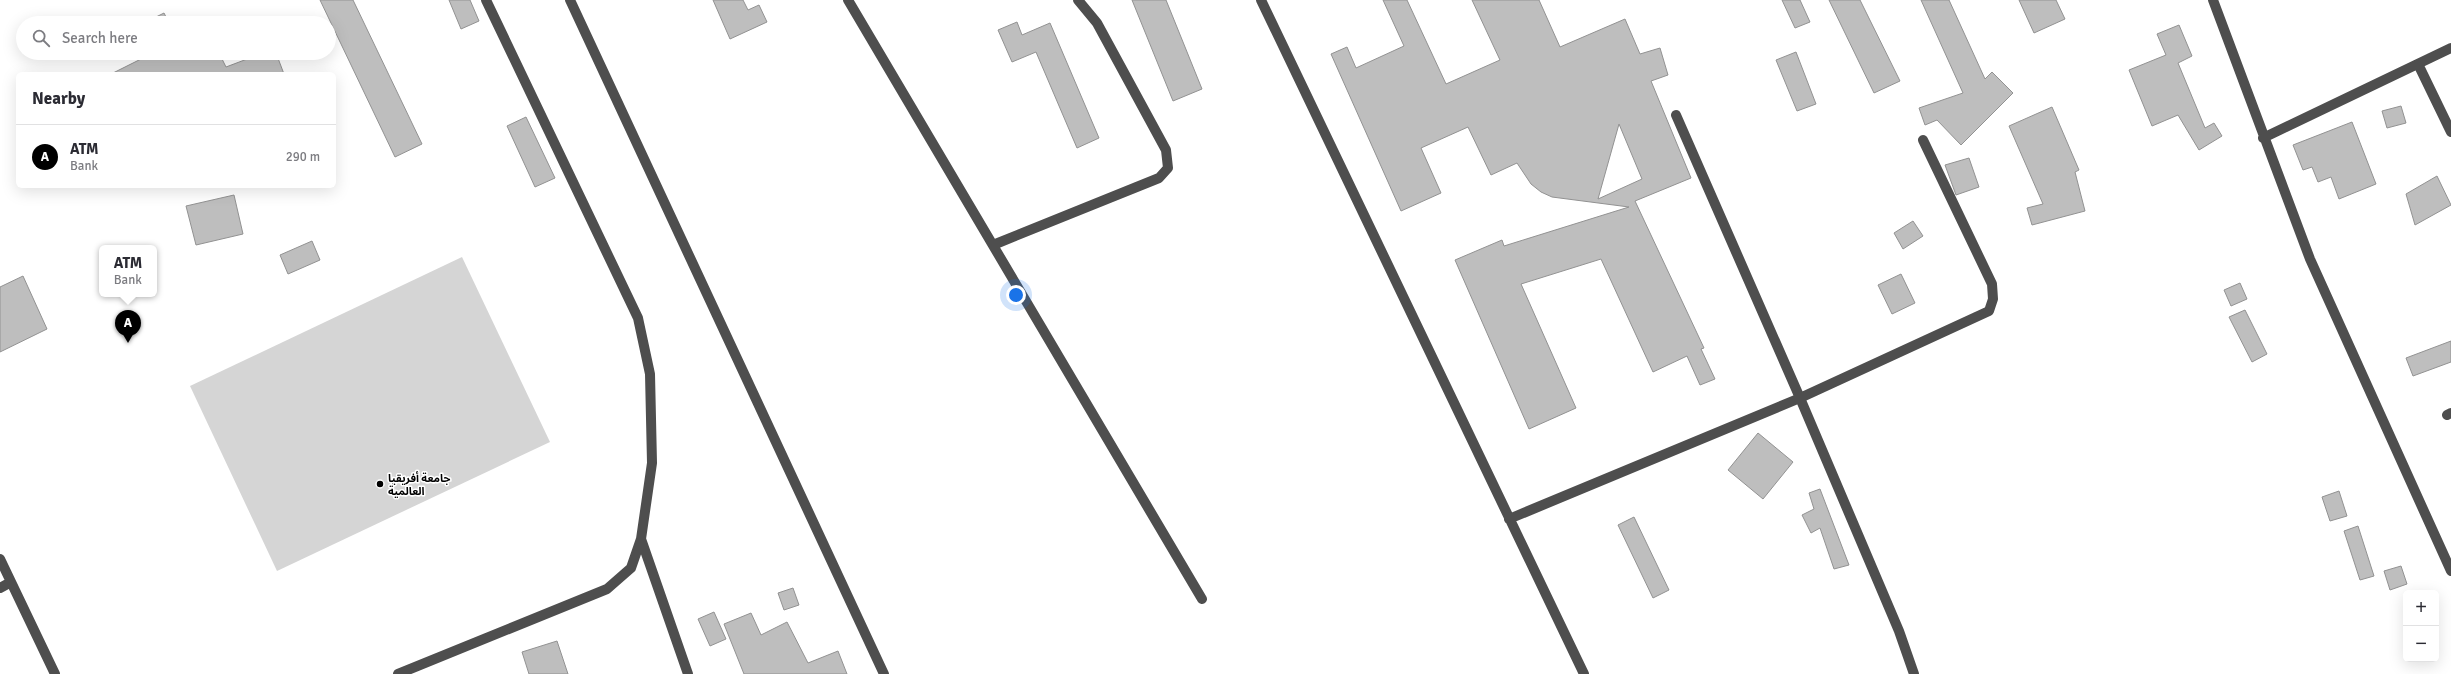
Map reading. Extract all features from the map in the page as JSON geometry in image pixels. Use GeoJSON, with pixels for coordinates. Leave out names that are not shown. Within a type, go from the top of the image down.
{"type":"FeatureCollection","features":[{"type":"Feature","properties":{"kind":"street"},"geometry":{"type":"LineString","coordinates":[[398,674],[607,589],[631,568],[641,539],[652,463],[650,374],[638,318],[486,0]]}},
{"type":"Feature","properties":{"kind":"street"},"geometry":{"type":"LineString","coordinates":[[570,0],[884,674]]}},
{"type":"Feature","properties":{"kind":"street"},"geometry":{"type":"LineString","coordinates":[[848,0],[1202,599]]}},
{"type":"Feature","properties":{"kind":"street"},"geometry":{"type":"LineString","coordinates":[[993,245],[1159,178],[1168,168],[1166,150],[1097,23],[1078,0]]}},
{"type":"Feature","properties":{"kind":"street"},"geometry":{"type":"LineString","coordinates":[[1261,0],[1584,674]]}},
{"type":"Feature","properties":{"kind":"street"},"geometry":{"type":"LineString","coordinates":[[2213,0],[2263,138],[2310,259],[2451,571]]}},
{"type":"Feature","properties":{"kind":"street"},"geometry":{"type":"LineString","coordinates":[[2263,138],[2451,48]]}},
{"type":"Feature","properties":{"kind":"street"},"geometry":{"type":"LineString","coordinates":[[2418,64],[2451,132]]}},
{"type":"Feature","properties":{"kind":"street"},"geometry":{"type":"LineString","coordinates":[[1676,115],[1800,398],[1898,631],[1914,674]]}},
{"type":"Feature","properties":{"kind":"street"},"geometry":{"type":"LineString","coordinates":[[1509,519],[1800,398],[1989,311],[1993,299],[1992,284],[1922,140]]}},
{"type":"Feature","properties":{"kind":"street"},"geometry":{"type":"LineString","coordinates":[[641,539],[688,674]]}},
{"type":"Feature","properties":{"kind":"street"},"geometry":{"type":"LineString","coordinates":[[0,560],[55,674]]}},
{"type":"Feature","properties":{"kind":"street"},"geometry":{"type":"LineString","coordinates":[[0,588],[11,582]]}},
{"type":"Feature","properties":{"kind":"shaded area"},"geometry":{"type":"Polygon","coordinates":[[[462,257],[550,442],[277,571],[190,386],[462,257]]]}},
{"type":"Feature","properties":{"kind":"building"},"geometry":{"type":"Polygon","coordinates":[[[320,0],[353,0],[422,144],[395,157],[336,33],[336,16],[328,16],[320,0]]]}},
{"type":"Feature","properties":{"kind":"building"},"geometry":{"type":"Polygon","coordinates":[[[449,0],[470,0],[479,21],[461,29],[449,0]]]}},
{"type":"Feature","properties":{"kind":"building"},"geometry":{"type":"Polygon","coordinates":[[[713,0],[743,0],[748,10],[759,5],[767,22],[730,39],[713,0]]]}},
{"type":"Feature","properties":{"kind":"building"},"geometry":{"type":"Polygon","coordinates":[[[1132,0],[1166,0],[1202,89],[1173,101],[1132,0]]]}},
{"type":"Feature","properties":{"kind":"building"},"geometry":{"type":"Polygon","coordinates":[[[1383,0],[1407,0],[1446,84],[1500,60],[1472,0],[1539,0],[1560,47],[1625,19],[1640,54],[1660,48],[1668,75],[1651,81],[1691,178],[1635,201],[1704,348],[1701,349],[1715,379],[1700,385],[1687,356],[1653,372],[1601,259],[1521,284],[1576,408],[1529,429],[1455,260],[1502,240],[1504,246],[1629,207],[1552,197],[1541,192],[1531,184],[1517,163],[1491,175],[1468,127],[1421,148],[1441,193],[1401,211],[1331,54],[1347,47],[1356,68],[1404,46],[1383,0]],[[1619,124],[1598,199],[1642,179],[1619,124]]]}},
{"type":"Feature","properties":{"kind":"building"},"geometry":{"type":"Polygon","coordinates":[[[1782,0],[1800,0],[1810,22],[1795,28],[1782,0]]]}},
{"type":"Feature","properties":{"kind":"building"},"geometry":{"type":"Polygon","coordinates":[[[1829,0],[1860,0],[1900,81],[1874,93],[1829,0]]]}},
{"type":"Feature","properties":{"kind":"building"},"geometry":{"type":"Polygon","coordinates":[[[1921,0],[1949,0],[1985,79],[1992,72],[2013,93],[1961,145],[1937,120],[1925,125],[1919,108],[1963,93],[1921,0]]]}},
{"type":"Feature","properties":{"kind":"building"},"geometry":{"type":"Polygon","coordinates":[[[2019,0],[2056,0],[2065,19],[2034,33],[2019,0]]]}},
{"type":"Feature","properties":{"kind":"building"},"geometry":{"type":"Polygon","coordinates":[[[164,13],[166,16],[158,16],[164,13]]]}},
{"type":"Feature","properties":{"kind":"building"},"geometry":{"type":"Polygon","coordinates":[[[1017,22],[1022,35],[1050,23],[1099,138],[1077,148],[1036,52],[1012,62],[998,30],[1017,22]]]}},
{"type":"Feature","properties":{"kind":"building"},"geometry":{"type":"Polygon","coordinates":[[[2179,25],[2192,56],[2178,63],[2205,128],[2214,123],[2222,136],[2199,150],[2178,115],[2152,126],[2129,70],[2166,55],[2157,34],[2179,25]]]}},
{"type":"Feature","properties":{"kind":"building"},"geometry":{"type":"Polygon","coordinates":[[[1796,52],[1816,104],[1797,111],[1776,60],[1796,52]]]}},
{"type":"Feature","properties":{"kind":"building"},"geometry":{"type":"Polygon","coordinates":[[[139,60],[222,60],[226,67],[244,60],[279,60],[283,72],[115,72],[139,60]]]}},
{"type":"Feature","properties":{"kind":"building"},"geometry":{"type":"Polygon","coordinates":[[[2401,106],[2406,123],[2387,128],[2382,111],[2401,106]]]}},
{"type":"Feature","properties":{"kind":"building"},"geometry":{"type":"Polygon","coordinates":[[[2052,107],[2079,170],[2075,172],[2085,211],[2032,225],[2027,208],[2043,204],[2009,126],[2052,107]]]}},
{"type":"Feature","properties":{"kind":"building"},"geometry":{"type":"Polygon","coordinates":[[[526,117],[555,178],[535,187],[507,126],[526,117]]]}},
{"type":"Feature","properties":{"kind":"building"},"geometry":{"type":"Polygon","coordinates":[[[2352,122],[2376,184],[2339,199],[2331,177],[2318,182],[2312,167],[2303,170],[2293,145],[2352,122]]]}},
{"type":"Feature","properties":{"kind":"building"},"geometry":{"type":"Polygon","coordinates":[[[1969,158],[1979,187],[1956,195],[1945,165],[1969,158]]]}},
{"type":"Feature","properties":{"kind":"building"},"geometry":{"type":"Polygon","coordinates":[[[2437,176],[2451,205],[2415,225],[2406,194],[2437,176]]]}},
{"type":"Feature","properties":{"kind":"building"},"geometry":{"type":"Polygon","coordinates":[[[234,195],[243,234],[196,245],[186,206],[234,195]]]}},
{"type":"Feature","properties":{"kind":"building"},"geometry":{"type":"Polygon","coordinates":[[[1913,221],[1923,236],[1903,249],[1894,233],[1913,221]]]}},
{"type":"Feature","properties":{"kind":"building"},"geometry":{"type":"Polygon","coordinates":[[[312,241],[320,260],[288,274],[280,255],[312,241]]]}},
{"type":"Feature","properties":{"kind":"building"},"geometry":{"type":"Polygon","coordinates":[[[1901,274],[1915,303],[1892,314],[1878,285],[1901,274]]]}},
{"type":"Feature","properties":{"kind":"building"},"geometry":{"type":"Polygon","coordinates":[[[23,276],[47,329],[0,352],[0,287],[23,276]]]}},
{"type":"Feature","properties":{"kind":"building"},"geometry":{"type":"Polygon","coordinates":[[[2240,283],[2247,299],[2231,306],[2224,290],[2240,283]]]}},
{"type":"Feature","properties":{"kind":"building"},"geometry":{"type":"Polygon","coordinates":[[[2245,310],[2267,354],[2252,362],[2229,317],[2245,310]]]}},
{"type":"Feature","properties":{"kind":"building"},"geometry":{"type":"Polygon","coordinates":[[[2451,341],[2451,362],[2413,376],[2406,358],[2451,341]]]}},
{"type":"Feature","properties":{"kind":"building"},"geometry":{"type":"Polygon","coordinates":[[[1758,433],[1793,462],[1763,499],[1728,470],[1758,433]]]}},
{"type":"Feature","properties":{"kind":"building"},"geometry":{"type":"Polygon","coordinates":[[[1820,489],[1849,565],[1834,569],[1820,528],[1811,533],[1802,515],[1814,509],[1809,493],[1820,489]]]}},
{"type":"Feature","properties":{"kind":"building"},"geometry":{"type":"Polygon","coordinates":[[[2339,491],[2347,516],[2330,521],[2322,497],[2339,491]]]}},
{"type":"Feature","properties":{"kind":"building"},"geometry":{"type":"Polygon","coordinates":[[[1634,517],[1669,590],[1653,598],[1618,525],[1634,517]]]}},
{"type":"Feature","properties":{"kind":"building"},"geometry":{"type":"Polygon","coordinates":[[[2358,526],[2374,576],[2360,580],[2344,531],[2358,526]]]}},
{"type":"Feature","properties":{"kind":"building"},"geometry":{"type":"Polygon","coordinates":[[[2401,566],[2407,584],[2390,590],[2384,571],[2401,566]]]}},
{"type":"Feature","properties":{"kind":"building"},"geometry":{"type":"Polygon","coordinates":[[[793,588],[799,605],[784,610],[778,593],[793,588]]]}},
{"type":"Feature","properties":{"kind":"building"},"geometry":{"type":"Polygon","coordinates":[[[714,612],[726,639],[710,646],[698,619],[714,612]]]}},
{"type":"Feature","properties":{"kind":"building"},"geometry":{"type":"Polygon","coordinates":[[[751,613],[761,635],[787,622],[808,663],[838,651],[847,674],[744,674],[724,624],[751,613]]]}},
{"type":"Feature","properties":{"kind":"building"},"geometry":{"type":"Polygon","coordinates":[[[557,641],[568,674],[529,674],[522,652],[557,641]]]}},
{"type":"Feature","properties":{"kind":"place","name":"ATM"},"geometry":{"type":"Point","coordinates":[128,343]}},
{"type":"Feature","properties":{"kind":"place","name":"جامعة أفريقيا العالمية"},"geometry":{"type":"Point","coordinates":[380,484]}}]}
